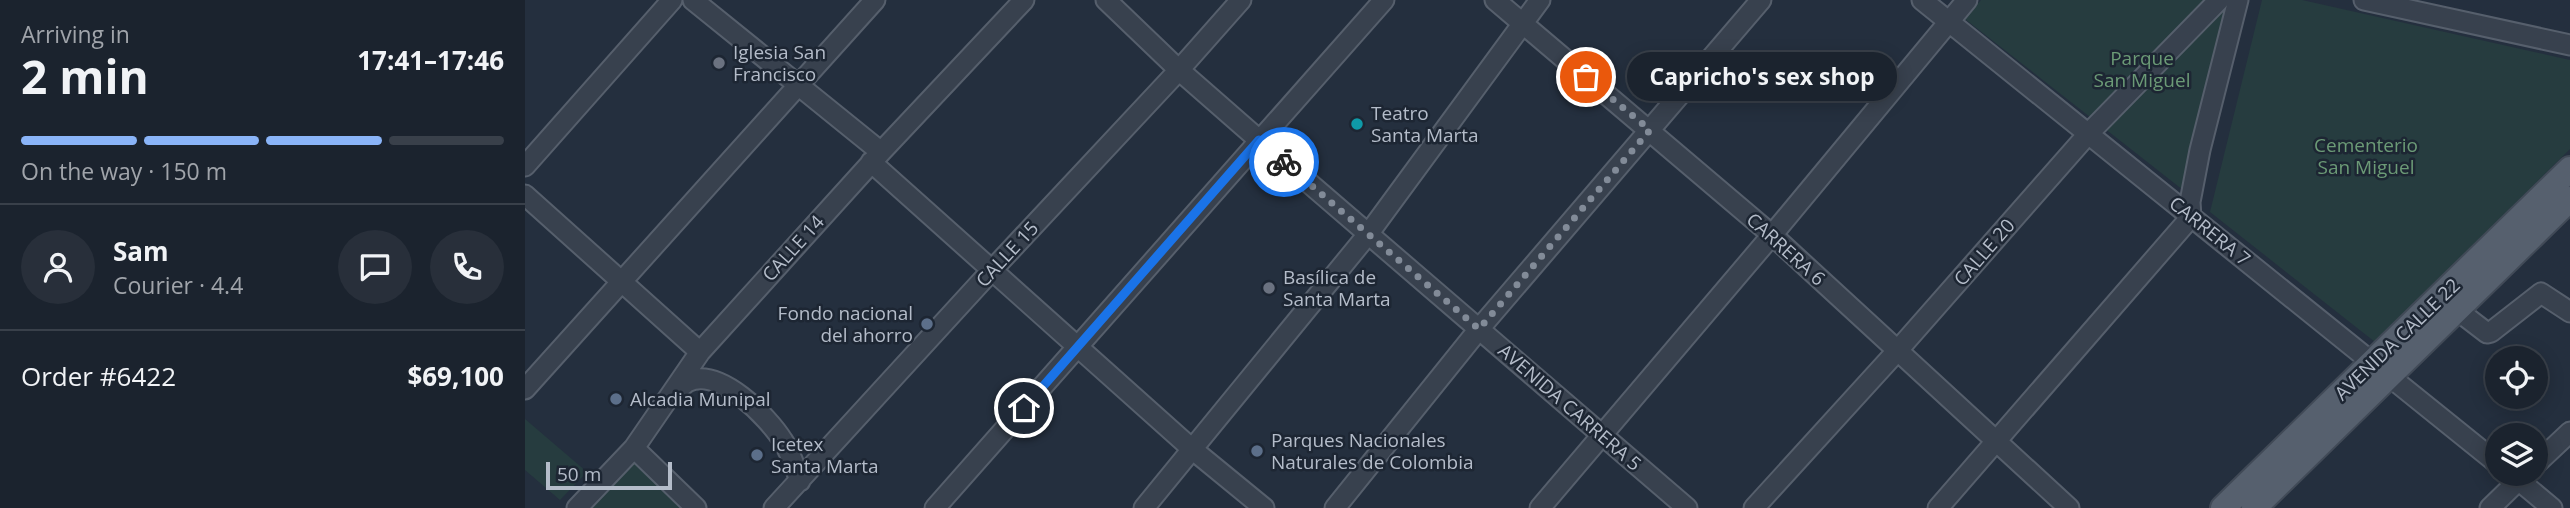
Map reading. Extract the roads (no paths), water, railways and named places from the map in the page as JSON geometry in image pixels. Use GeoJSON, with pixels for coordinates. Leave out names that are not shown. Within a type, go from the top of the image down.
{"type":"FeatureCollection","features":[{"type":"Feature","properties":{"kind":"main road","name":"AVENIDA CALLE 22"},"geometry":{"type":"LineString","coordinates":[[2254,508],[2570,169]]}},
{"type":"Feature","properties":{"kind":"main road","name":"AVENIDA CALLE 22"},"geometry":{"type":"LineString","coordinates":[[2223,508],[2381,369],[2457,310],[2570,199]]}},
{"type":"Feature","properties":{"kind":"street"},"geometry":{"type":"LineString","coordinates":[[525,166],[672,0]]}},
{"type":"Feature","properties":{"kind":"street"},"geometry":{"type":"LineString","coordinates":[[693,0],[800,86],[992,270],[1192,449],[1264,508]]}},
{"type":"Feature","properties":{"kind":"street"},"geometry":{"type":"LineString","coordinates":[[525,389],[875,0]]}},
{"type":"Feature","properties":{"kind":"street","name":"CALLE 14"},"geometry":{"type":"LineString","coordinates":[[577,508],[634,448],[700,352],[876,157],[1024,0]]}},
{"type":"Feature","properties":{"kind":"street","name":"AVENIDA CARRERA 5"},"geometry":{"type":"LineString","coordinates":[[1106,0],[1179,70],[1259,140],[1687,508]]}},
{"type":"Feature","properties":{"kind":"street","name":"CALLE 15"},"geometry":{"type":"LineString","coordinates":[[774,508],[1241,0]]}},
{"type":"Feature","properties":{"kind":"street"},"geometry":{"type":"LineString","coordinates":[[935,508],[1384,0]]}},
{"type":"Feature","properties":{"kind":"street","name":"CARRERA 6"},"geometry":{"type":"LineString","coordinates":[[1495,0],[1772,235],[2069,508]]}},
{"type":"Feature","properties":{"kind":"street"},"geometry":{"type":"LineString","coordinates":[[1144,508],[1369,233],[1539,0]]}},
{"type":"Feature","properties":{"kind":"street"},"geometry":{"type":"LineString","coordinates":[[1335,508],[1479,329],[1761,0]]}},
{"type":"Feature","properties":{"kind":"street","name":"CARRERA 7"},"geometry":{"type":"LineString","coordinates":[[1922,0],[2485,453]]}},
{"type":"Feature","properties":{"kind":"street"},"geometry":{"type":"LineString","coordinates":[[1540,508],[1967,0]]}},
{"type":"Feature","properties":{"kind":"street","name":"CALLE 20"},"geometry":{"type":"LineString","coordinates":[[1754,508],[1898,350],[2088,134],[2218,0]]}},
{"type":"Feature","properties":{"kind":"street"},"geometry":{"type":"LineString","coordinates":[[1938,508],[2191,217],[2190,202],[2200,150],[2238,0]]}},
{"type":"Feature","properties":{"kind":"street"},"geometry":{"type":"LineString","coordinates":[[2364,0],[2570,45]]}},
{"type":"Feature","properties":{"kind":"street"},"geometry":{"type":"LineString","coordinates":[[525,195],[700,352]]}},
{"type":"Feature","properties":{"kind":"street"},"geometry":{"type":"LineString","coordinates":[[2457,310],[2487,333],[2541,293],[2570,312]]}},
{"type":"Feature","properties":{"kind":"street"},"geometry":{"type":"LineString","coordinates":[[670,396],[689,381],[712,380],[735,392],[767,418],[785,443],[800,481]]}},
{"type":"Feature","properties":{"kind":"street"},"geometry":{"type":"LineString","coordinates":[[2548,453],[2570,432]]}},
{"type":"Feature","properties":{"kind":"street"},"geometry":{"type":"LineString","coordinates":[[634,448],[696,508]]}},
{"type":"Feature","properties":{"kind":"street"},"geometry":{"type":"LineString","coordinates":[[2490,508],[2510,486]]}},
{"type":"Feature","properties":{"kind":"street"},"geometry":{"type":"LineString","coordinates":[[2529,486],[2552,508]]}},
{"type":"Feature","properties":{"kind":"place","name":"Iglesia San Francisco"},"geometry":{"type":"Point","coordinates":[719,63]}},
{"type":"Feature","properties":{"kind":"place","name":"Capricho's sex shop"},"geometry":{"type":"Point","coordinates":[1586,77]}},
{"type":"Feature","properties":{"kind":"place","name":"Teatro Santa Marta"},"geometry":{"type":"Point","coordinates":[1357,124]}},
{"type":"Feature","properties":{"kind":"place","name":"Basílica de Santa Marta"},"geometry":{"type":"Point","coordinates":[1269,288]}},
{"type":"Feature","properties":{"kind":"place","name":"Fondo nacional del ahorro"},"geometry":{"type":"Point","coordinates":[927,324]}},
{"type":"Feature","properties":{"kind":"place","name":"Alcadia Munipal"},"geometry":{"type":"Point","coordinates":[616,399]}},
{"type":"Feature","properties":{"kind":"place","name":"Parques Nacionales Naturales de Colombia"},"geometry":{"type":"Point","coordinates":[1257,451]}},
{"type":"Feature","properties":{"kind":"place","name":"Icetex Santa Marta"},"geometry":{"type":"Point","coordinates":[757,455]}},
{"type":"Feature","properties":{"kind":"park label","name":"Parque San Miguel"},"geometry":{"type":"Point","coordinates":[2142,69]}},
{"type":"Feature","properties":{"kind":"park label","name":"Cementerio San Miguel"},"geometry":{"type":"Point","coordinates":[2366,156]}}]}
